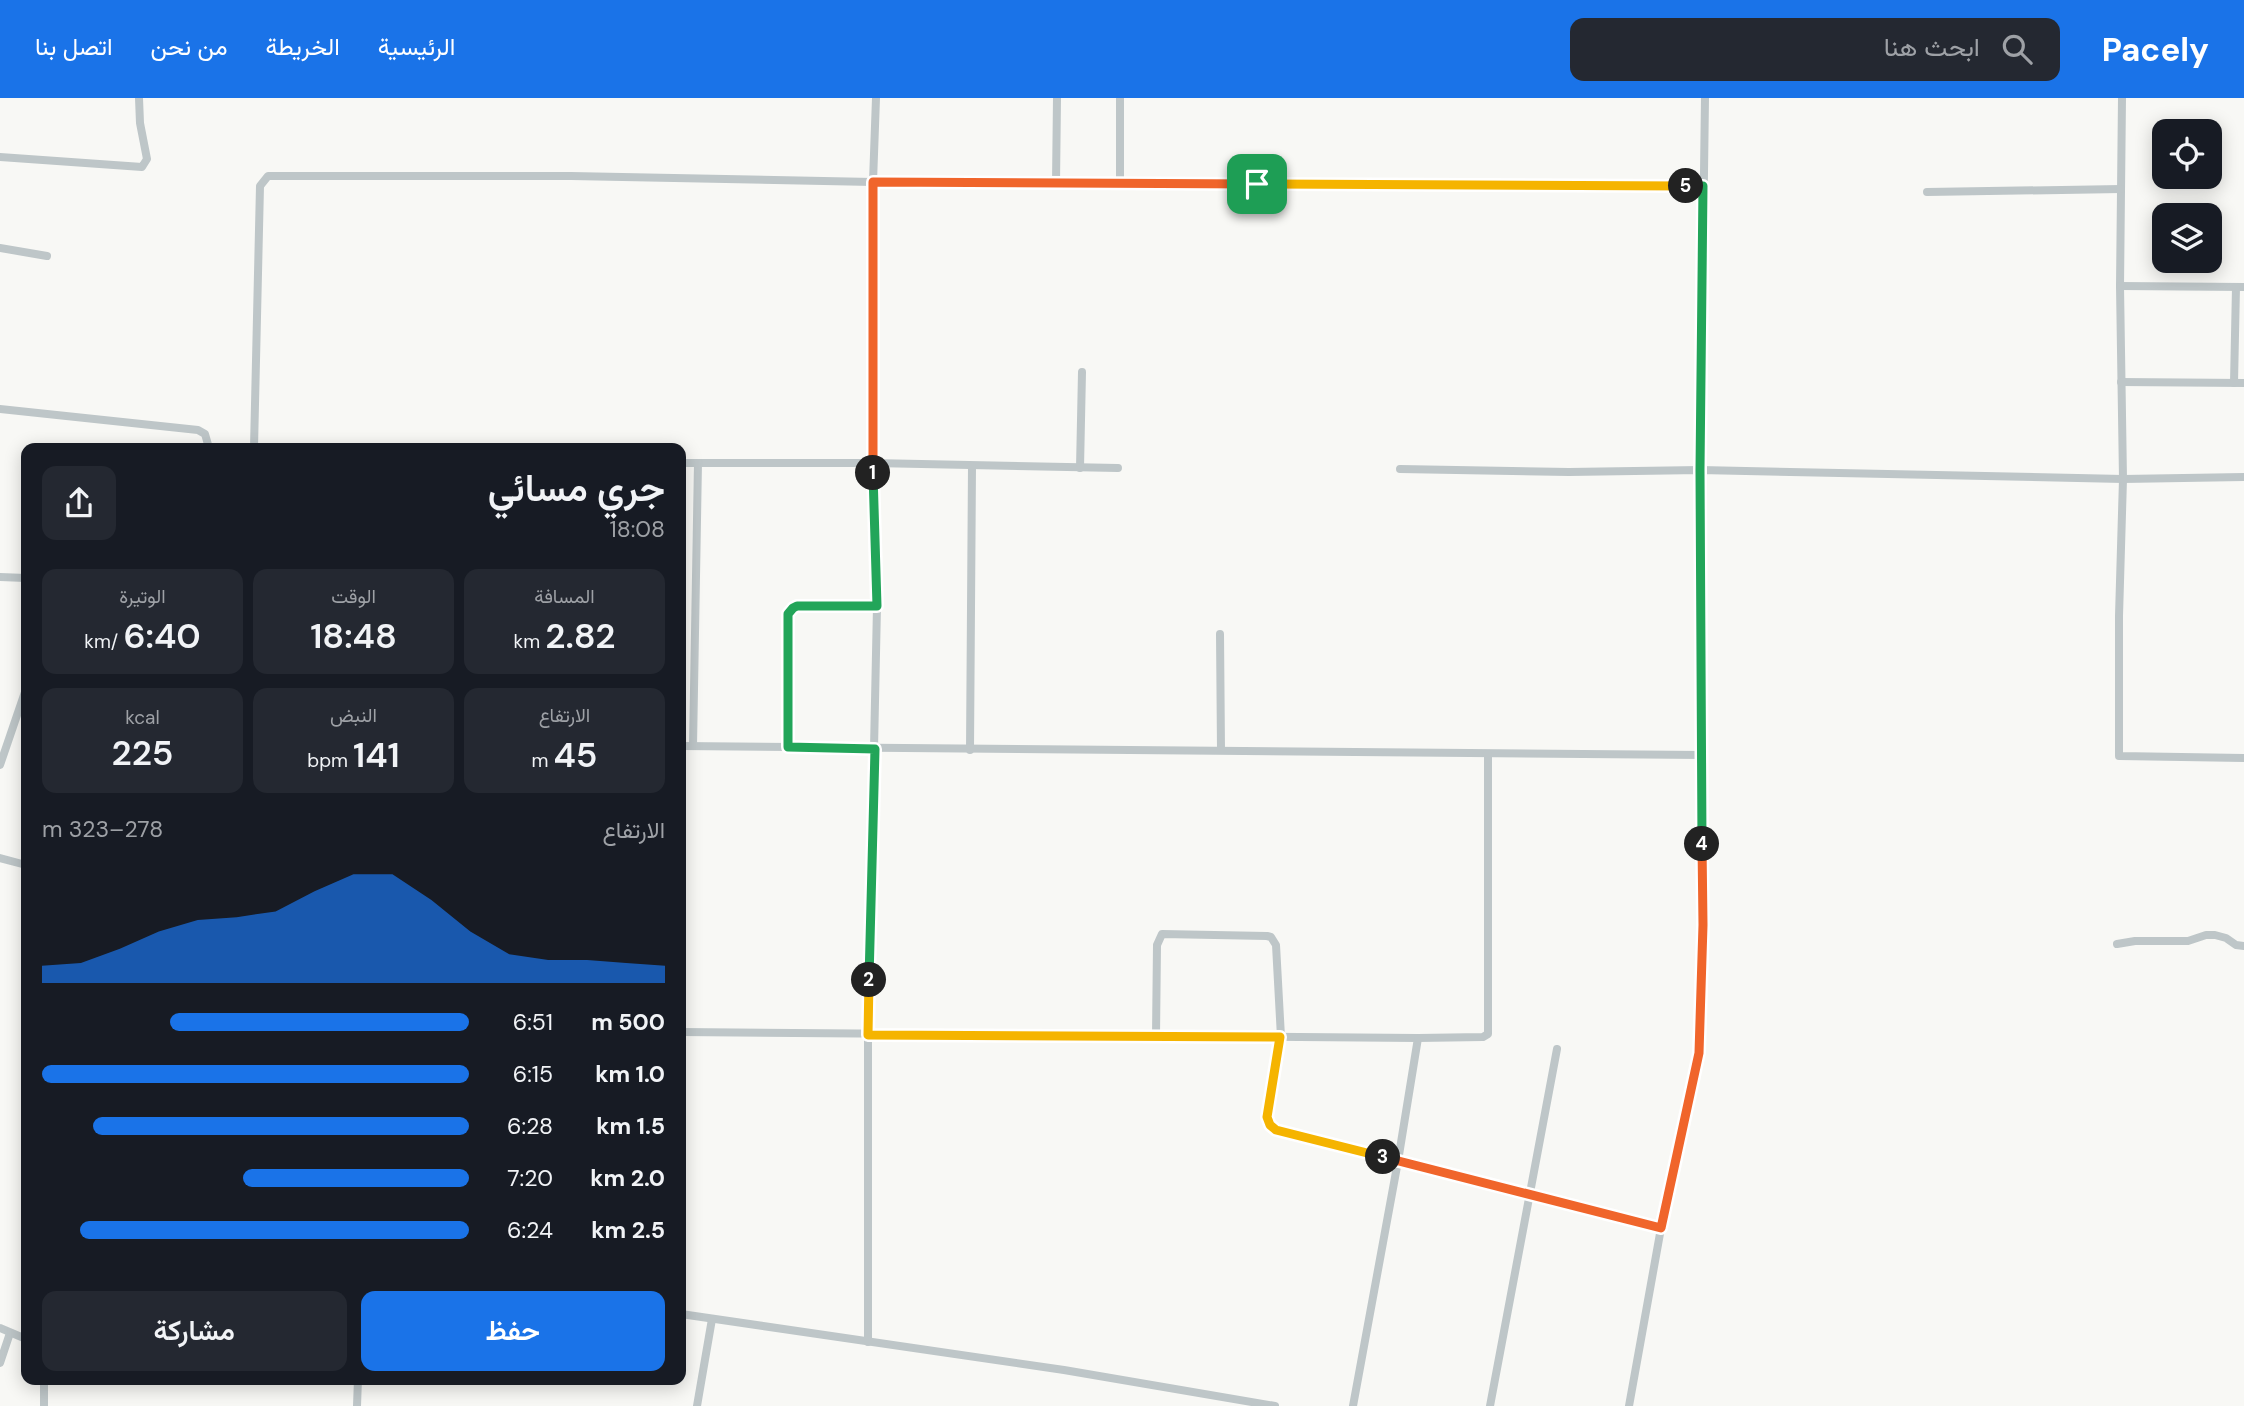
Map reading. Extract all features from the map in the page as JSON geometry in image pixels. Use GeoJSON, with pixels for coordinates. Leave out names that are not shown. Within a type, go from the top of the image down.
{"type":"FeatureCollection","features":[{"type":"Feature","properties":{"kind":"street"},"geometry":{"type":"LineString","coordinates":[[0,157],[142,166],[147,159],[140,123],[139,98]]}},
{"type":"Feature","properties":{"kind":"street"},"geometry":{"type":"LineString","coordinates":[[868,1342],[868,1035],[877,606],[873,463],[873,182],[876,98]]}},
{"type":"Feature","properties":{"kind":"street"},"geometry":{"type":"LineString","coordinates":[[1056,183],[1057,98]]}},
{"type":"Feature","properties":{"kind":"street"},"geometry":{"type":"LineString","coordinates":[[1120,183],[1121,98]]}},
{"type":"Feature","properties":{"kind":"street"},"geometry":{"type":"LineString","coordinates":[[1629,1406],[1661,1228],[1699,1053],[1703,925],[1700,470],[1705,98]]}},
{"type":"Feature","properties":{"kind":"street"},"geometry":{"type":"LineString","coordinates":[[2122,98],[2120,286],[2123,479],[2119,756],[2244,758]]}},
{"type":"Feature","properties":{"kind":"street"},"geometry":{"type":"LineString","coordinates":[[254,443],[260,186],[268,176],[571,176],[873,182],[1703,186]]}},
{"type":"Feature","properties":{"kind":"street"},"geometry":{"type":"LineString","coordinates":[[1927,191],[2121,189]]}},
{"type":"Feature","properties":{"kind":"street"},"geometry":{"type":"LineString","coordinates":[[0,248],[47,256]]}},
{"type":"Feature","properties":{"kind":"street"},"geometry":{"type":"LineString","coordinates":[[2120,286],[2240,287],[2234,383]]}},
{"type":"Feature","properties":{"kind":"street"},"geometry":{"type":"LineString","coordinates":[[1080,468],[1082,372]]}},
{"type":"Feature","properties":{"kind":"street"},"geometry":{"type":"LineString","coordinates":[[2121,382],[2244,383]]}},
{"type":"Feature","properties":{"kind":"street"},"geometry":{"type":"LineString","coordinates":[[0,409],[198,430],[205,435],[207,443]]}},
{"type":"Feature","properties":{"kind":"street"},"geometry":{"type":"LineString","coordinates":[[686,463],[873,463],[1118,468]]}},
{"type":"Feature","properties":{"kind":"street"},"geometry":{"type":"LineString","coordinates":[[693,746],[698,463]]}},
{"type":"Feature","properties":{"kind":"street"},"geometry":{"type":"LineString","coordinates":[[971,750],[972,466]]}},
{"type":"Feature","properties":{"kind":"street"},"geometry":{"type":"LineString","coordinates":[[1400,470],[1700,470],[2123,479],[2244,477]]}},
{"type":"Feature","properties":{"kind":"street"},"geometry":{"type":"LineString","coordinates":[[0,577],[21,578]]}},
{"type":"Feature","properties":{"kind":"street"},"geometry":{"type":"LineString","coordinates":[[788,747],[790,610],[797,606],[877,606]]}},
{"type":"Feature","properties":{"kind":"street"},"geometry":{"type":"LineString","coordinates":[[1220,634],[1221,750]]}},
{"type":"Feature","properties":{"kind":"street"},"geometry":{"type":"LineString","coordinates":[[0,765],[21,704]]}},
{"type":"Feature","properties":{"kind":"street"},"geometry":{"type":"LineString","coordinates":[[686,746],[1702,755]]}},
{"type":"Feature","properties":{"kind":"street"},"geometry":{"type":"LineString","coordinates":[[686,1032],[1483,1037],[1488,1034],[1488,754]]}},
{"type":"Feature","properties":{"kind":"street"},"geometry":{"type":"LineString","coordinates":[[0,858],[21,864]]}},
{"type":"Feature","properties":{"kind":"street"},"geometry":{"type":"LineString","coordinates":[[1156,1036],[1157,945],[1162,934],[1271,937],[1276,950],[1280,1037],[1267,1117],[1273,1128],[1661,1228]]}},
{"type":"Feature","properties":{"kind":"street"},"geometry":{"type":"LineString","coordinates":[[2118,944],[2134,941],[2188,941],[2206,934],[2227,938],[2236,945],[2244,946]]}},
{"type":"Feature","properties":{"kind":"street"},"geometry":{"type":"LineString","coordinates":[[1353,1406],[1418,1038]]}},
{"type":"Feature","properties":{"kind":"street"},"geometry":{"type":"LineString","coordinates":[[1490,1406],[1557,1049]]}},
{"type":"Feature","properties":{"kind":"street"},"geometry":{"type":"LineString","coordinates":[[686,1315],[1064,1370],[1275,1406]]}},
{"type":"Feature","properties":{"kind":"street"},"geometry":{"type":"LineString","coordinates":[[697,1406],[712,1319]]}},
{"type":"Feature","properties":{"kind":"street"},"geometry":{"type":"LineString","coordinates":[[0,1328],[21,1337]]}},
{"type":"Feature","properties":{"kind":"street"},"geometry":{"type":"LineString","coordinates":[[0,1363],[10,1333]]}},
{"type":"Feature","properties":{"kind":"street"},"geometry":{"type":"LineString","coordinates":[[44,1385],[44,1406]]}},
{"type":"Feature","properties":{"kind":"street"},"geometry":{"type":"LineString","coordinates":[[357,1406],[358,1385]]}},
{"type":"Feature","properties":{"kind":"route"},"geometry":{"type":"LineString","coordinates":[[873,182],[1257,184],[1703,186],[1700,470],[1703,925],[1699,1053],[1661,1228],[1276,1130],[1267,1117],[1280,1037],[868,1035],[875,749],[788,747],[788,614],[797,606],[877,606],[873,463],[873,182]]}}]}
